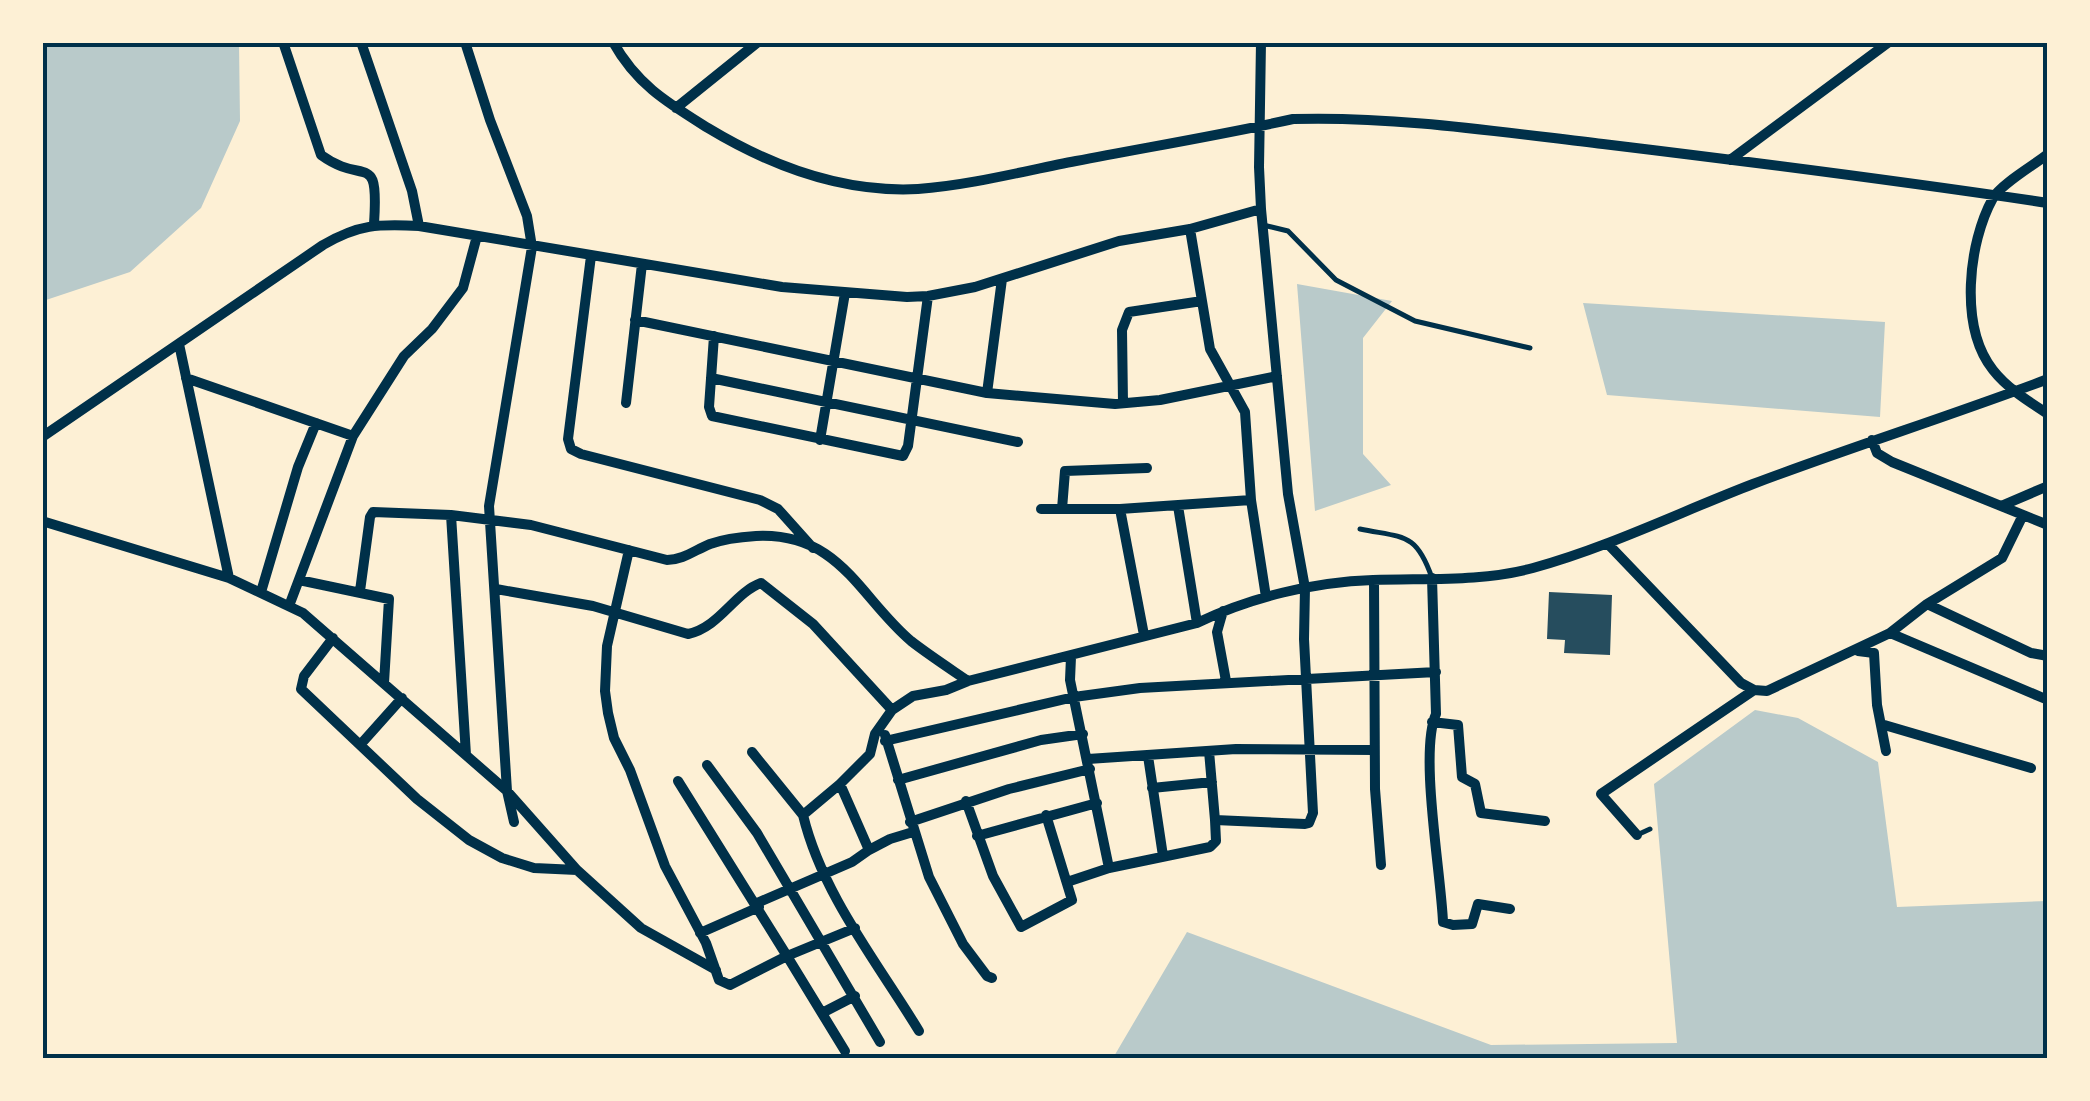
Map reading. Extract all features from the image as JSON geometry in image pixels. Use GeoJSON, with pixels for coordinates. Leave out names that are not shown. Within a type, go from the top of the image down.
{"type":"FeatureCollection","features":[{"type":"Feature","properties":{"kind":"street"},"geometry":{"type":"LineString","coordinates":[[283,42],[321,155],[330,162],[369,174],[376,185],[374,224]]}},
{"type":"Feature","properties":{"kind":"street"},"geometry":{"type":"LineString","coordinates":[[361,42],[412,191],[419,226]]}},
{"type":"Feature","properties":{"kind":"street"},"geometry":{"type":"LineString","coordinates":[[466,42],[490,120],[528,216],[532,246],[506,396],[504,434],[491,490],[507,791],[514,822]]}},
{"type":"Feature","properties":{"kind":"street"},"geometry":{"type":"LineString","coordinates":[[613,42],[644,86],[739,146],[785,168],[831,181],[878,188],[918,189],[982,180],[1293,119],[1322,118],[1435,124],[2048,202]]}},
{"type":"Feature","properties":{"kind":"street"},"geometry":{"type":"LineString","coordinates":[[676,108],[758,42]]}},
{"type":"Feature","properties":{"kind":"street"},"geometry":{"type":"LineString","coordinates":[[1216,820],[1309,823],[1313,814],[1304,640],[1306,588],[1288,494],[1263,225],[1262,42]]}},
{"type":"Feature","properties":{"kind":"street"},"geometry":{"type":"LineString","coordinates":[[1730,160],[1889,42]]}},
{"type":"Feature","properties":{"kind":"street"},"geometry":{"type":"LineString","coordinates":[[2048,154],[1994,195],[1979,238],[1969,302],[1976,338],[1991,368],[2048,414]]}},
{"type":"Feature","properties":{"kind":"street"},"geometry":{"type":"LineString","coordinates":[[42,437],[323,246],[344,233],[374,224],[419,226],[782,287],[928,296],[1002,279],[1119,240],[1190,229],[1262,209]]}},
{"type":"Feature","properties":{"kind":"street"},"geometry":{"type":"LineString","coordinates":[[1190,229],[1210,349],[1245,412],[1251,500],[1266,597]]}},
{"type":"Feature","properties":{"kind":"street"},"geometry":{"type":"LineString","coordinates":[[289,606],[353,436],[404,356],[432,329],[463,288],[477,236]]}},
{"type":"Feature","properties":{"kind":"street"},"geometry":{"type":"LineString","coordinates":[[591,256],[570,448],[580,454],[760,500],[778,509],[813,548]]}},
{"type":"Feature","properties":{"kind":"street"},"geometry":{"type":"LineString","coordinates":[[626,402],[642,264]]}},
{"type":"Feature","properties":{"kind":"street"},"geometry":{"type":"LineString","coordinates":[[987,393],[1002,279]]}},
{"type":"Feature","properties":{"kind":"street"},"geometry":{"type":"LineString","coordinates":[[820,440],[845,293]]}},
{"type":"Feature","properties":{"kind":"street"},"geometry":{"type":"LineString","coordinates":[[714,336],[709,407],[716,419],[903,456],[912,420],[928,296]]}},
{"type":"Feature","properties":{"kind":"street"},"geometry":{"type":"LineString","coordinates":[[1123,404],[1122,330],[1130,312],[1202,302]]}},
{"type":"Feature","properties":{"kind":"street"},"geometry":{"type":"LineString","coordinates":[[634,320],[987,393],[1123,404],[1277,376]]}},
{"type":"Feature","properties":{"kind":"street"},"geometry":{"type":"LineString","coordinates":[[179,344],[229,578]]}},
{"type":"Feature","properties":{"kind":"street"},"geometry":{"type":"LineString","coordinates":[[186,378],[353,436]]}},
{"type":"Feature","properties":{"kind":"street"},"geometry":{"type":"LineString","coordinates":[[711,378],[1018,442]]}},
{"type":"Feature","properties":{"kind":"street"},"geometry":{"type":"LineString","coordinates":[[803,816],[870,754],[884,720],[913,696],[1197,623],[1222,610],[1306,588],[1374,580],[1496,575],[1530,568],[1608,544],[1750,485],[2048,379]]}},
{"type":"Feature","properties":{"kind":"street"},"geometry":{"type":"LineString","coordinates":[[261,592],[298,467],[316,423]]}},
{"type":"Feature","properties":{"kind":"street"},"geometry":{"type":"LineString","coordinates":[[1872,440],[1877,452],[1892,462],[2048,525]]}},
{"type":"Feature","properties":{"kind":"street"},"geometry":{"type":"LineString","coordinates":[[1062,510],[1064,474],[1068,470],[1147,468]]}},
{"type":"Feature","properties":{"kind":"street"},"geometry":{"type":"LineString","coordinates":[[2001,506],[2048,486]]}},
{"type":"Feature","properties":{"kind":"street"},"geometry":{"type":"LineString","coordinates":[[1042,509],[1120,509],[1251,500]]}},
{"type":"Feature","properties":{"kind":"street"},"geometry":{"type":"LineString","coordinates":[[1178,506],[1197,623]]}},
{"type":"Feature","properties":{"kind":"street"},"geometry":{"type":"LineString","coordinates":[[1120,509],[1144,635]]}},
{"type":"Feature","properties":{"kind":"street"},"geometry":{"type":"LineString","coordinates":[[360,591],[370,514],[386,512],[531,524],[673,560],[712,544],[758,536],[789,539],[813,548],[853,574],[909,639],[968,681]]}},
{"type":"Feature","properties":{"kind":"street"},"geometry":{"type":"LineString","coordinates":[[451,515],[466,755]]}},
{"type":"Feature","properties":{"kind":"street"},"geometry":{"type":"LineString","coordinates":[[1608,544],[1741,683],[1767,691],[1890,633],[2002,558],[2023,515]]}},
{"type":"Feature","properties":{"kind":"street"},"geometry":{"type":"LineString","coordinates":[[42,521],[229,578],[289,606],[333,638],[507,791],[578,870],[641,928],[717,970]]}},
{"type":"Feature","properties":{"kind":"street"},"geometry":{"type":"LineString","coordinates":[[629,550],[606,646],[605,690],[614,738],[630,770],[665,866],[719,980],[730,985],[856,928]]}},
{"type":"Feature","properties":{"kind":"street"},"geometry":{"type":"LineString","coordinates":[[1432,578],[1436,714],[1432,722],[1430,771],[1443,922],[1472,924],[1478,904],[1510,908]]}},
{"type":"Feature","properties":{"kind":"street"},"geometry":{"type":"LineString","coordinates":[[299,580],[390,600],[384,683]]}},
{"type":"Feature","properties":{"kind":"street"},"geometry":{"type":"LineString","coordinates":[[1374,580],[1374,750],[1381,865]]}},
{"type":"Feature","properties":{"kind":"street"},"geometry":{"type":"LineString","coordinates":[[496,589],[593,606],[688,634],[700,631],[761,583],[813,624],[892,710]]}},
{"type":"Feature","properties":{"kind":"street"},"geometry":{"type":"LineString","coordinates":[[1928,604],[2031,653],[2048,656]]}},
{"type":"Feature","properties":{"kind":"street"},"geometry":{"type":"LineString","coordinates":[[1222,610],[1217,632],[1226,682]]}},
{"type":"Feature","properties":{"kind":"street"},"geometry":{"type":"LineString","coordinates":[[1890,633],[2048,700]]}},
{"type":"Feature","properties":{"kind":"street"},"geometry":{"type":"LineString","coordinates":[[333,638],[304,676],[301,689],[360,745],[416,798],[469,840],[502,858],[534,868],[578,870]]}},
{"type":"Feature","properties":{"kind":"street"},"geometry":{"type":"LineString","coordinates":[[1857,651],[1874,653],[1886,751]]}},
{"type":"Feature","properties":{"kind":"street"},"geometry":{"type":"LineString","coordinates":[[1070,657],[1070,680],[1109,868]]}},
{"type":"Feature","properties":{"kind":"street"},"geometry":{"type":"LineString","coordinates":[[885,742],[1074,698],[1140,688],[1436,672]]}},
{"type":"Feature","properties":{"kind":"street"},"geometry":{"type":"LineString","coordinates":[[1637,835],[1601,794],[1754,690]]}},
{"type":"Feature","properties":{"kind":"street"},"geometry":{"type":"LineString","coordinates":[[360,745],[402,698]]}},
{"type":"Feature","properties":{"kind":"street"},"geometry":{"type":"LineString","coordinates":[[884,720],[885,742],[942,905],[964,944],[992,978]]}},
{"type":"Feature","properties":{"kind":"street"},"geometry":{"type":"LineString","coordinates":[[1432,722],[1458,725],[1462,777],[1475,784],[1479,812],[1545,822]]}},
{"type":"Feature","properties":{"kind":"street"},"geometry":{"type":"LineString","coordinates":[[1880,724],[2031,768]]}},
{"type":"Feature","properties":{"kind":"street"},"geometry":{"type":"LineString","coordinates":[[898,780],[1041,740],[1083,734]]}},
{"type":"Feature","properties":{"kind":"street"},"geometry":{"type":"LineString","coordinates":[[700,933],[966,801],[1089,764],[1209,751],[1374,750]]}},
{"type":"Feature","properties":{"kind":"street"},"geometry":{"type":"LineString","coordinates":[[1067,882],[1109,868],[1214,845],[1216,820],[1209,751]]}},
{"type":"Feature","properties":{"kind":"street"},"geometry":{"type":"LineString","coordinates":[[752,752],[803,816],[811,850],[919,1031]]}},
{"type":"Feature","properties":{"kind":"street"},"geometry":{"type":"LineString","coordinates":[[1148,756],[1163,856]]}},
{"type":"Feature","properties":{"kind":"street"},"geometry":{"type":"LineString","coordinates":[[707,766],[757,832],[880,1042]]}},
{"type":"Feature","properties":{"kind":"street"},"geometry":{"type":"LineString","coordinates":[[678,781],[845,1051]]}},
{"type":"Feature","properties":{"kind":"street"},"geometry":{"type":"LineString","coordinates":[[1152,788],[1212,782]]}},
{"type":"Feature","properties":{"kind":"street"},"geometry":{"type":"LineString","coordinates":[[840,784],[869,850]]}},
{"type":"Feature","properties":{"kind":"street"},"geometry":{"type":"LineString","coordinates":[[966,801],[993,876],[1021,928],[1072,900],[1046,815]]}},
{"type":"Feature","properties":{"kind":"street"},"geometry":{"type":"LineString","coordinates":[[978,836],[1097,803]]}},
{"type":"Feature","properties":{"kind":"street"},"geometry":{"type":"LineString","coordinates":[[822,1013],[854,996]]}},
{"type":"Feature","properties":{"kind":"lane"},"geometry":{"type":"LineString","coordinates":[[1263,225],[1288,230],[1336,280],[1415,320],[1530,348]]}},
{"type":"Feature","properties":{"kind":"lane"},"geometry":{"type":"LineString","coordinates":[[1360,529],[1410,540],[1423,553],[1432,578]]}},
{"type":"Feature","properties":{"kind":"lane"},"geometry":{"type":"LineString","coordinates":[[1637,835],[1650,829]]}},
{"type":"Feature","properties":{"kind":"shaded area"},"geometry":{"type":"Polygon","coordinates":[[[42,43],[239,43],[240,121],[201,208],[130,272],[43,301],[42,43]]]}},
{"type":"Feature","properties":{"kind":"shaded area"},"geometry":{"type":"Polygon","coordinates":[[[1297,284],[1392,301],[1363,338],[1363,454],[1391,485],[1315,511],[1297,284]]]}},
{"type":"Feature","properties":{"kind":"shaded area"},"geometry":{"type":"Polygon","coordinates":[[[1583,303],[1885,322],[1880,417],[1607,395],[1583,303]]]}},
{"type":"Feature","properties":{"kind":"shaded area"},"geometry":{"type":"Polygon","coordinates":[[[1755,710],[1798,718],[1878,762],[1897,907],[2047,901],[2047,1058],[1113,1058],[1187,932],[1491,1045],[1677,1043],[1654,784],[1755,710]]]}},
{"type":"Feature","properties":{"kind":"building"},"geometry":{"type":"Polygon","coordinates":[[[1549,592],[1612,595],[1610,655],[1564,653],[1565,640],[1547,639],[1549,592]]]}}]}
